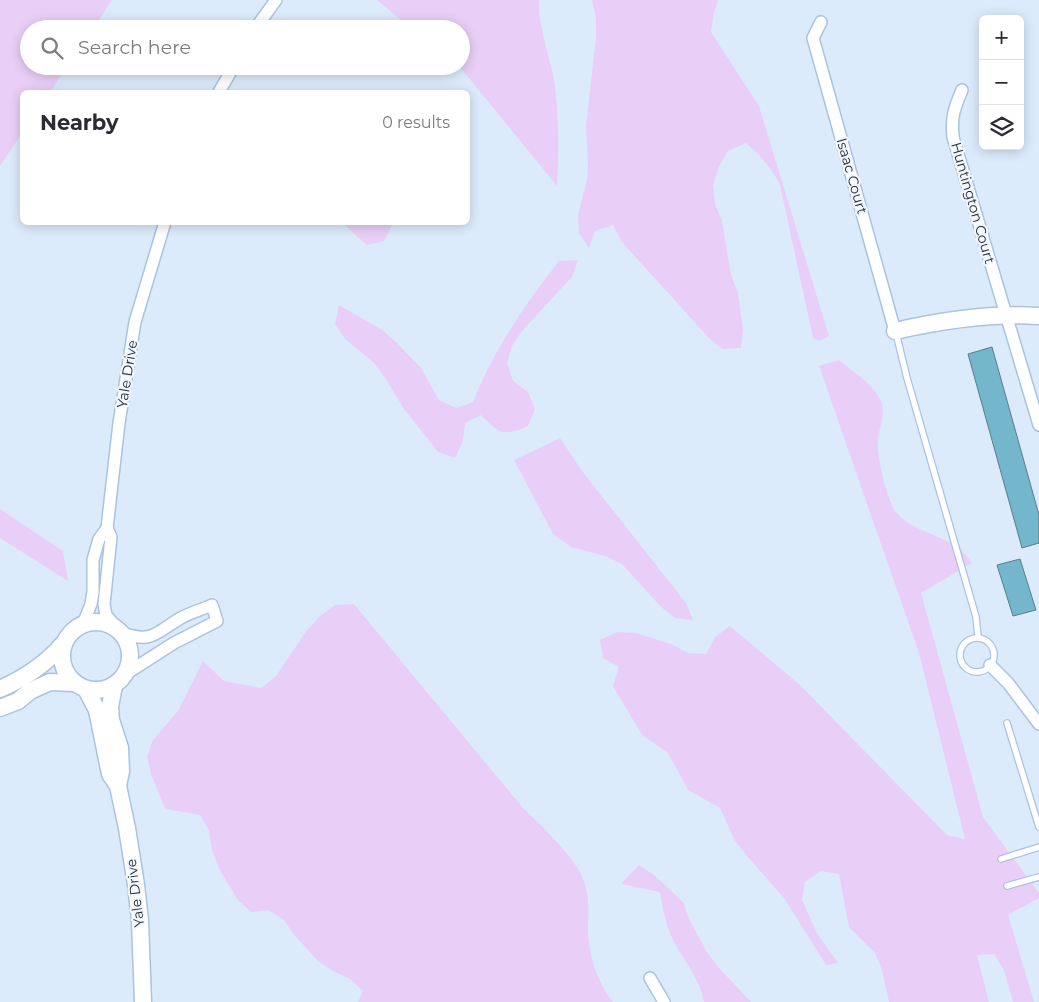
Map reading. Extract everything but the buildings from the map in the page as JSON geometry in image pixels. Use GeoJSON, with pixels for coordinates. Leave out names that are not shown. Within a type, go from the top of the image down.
{"type":"FeatureCollection","features":[{"type":"Feature","properties":{"kind":"street"},"geometry":{"type":"LineString","coordinates":[[262,20],[276,0]]}},
{"type":"Feature","properties":{"kind":"street","name":"Isaac Court"},"geometry":{"type":"LineString","coordinates":[[821,22],[813,38],[895,331]]}},
{"type":"Feature","properties":{"kind":"street"},"geometry":{"type":"LineString","coordinates":[[220,90],[229,75]]}},
{"type":"Feature","properties":{"kind":"street","name":"Huntington Court"},"geometry":{"type":"LineString","coordinates":[[962,90],[954,108],[951,121],[953,137],[1039,425]]}},
{"type":"Feature","properties":{"kind":"street","name":"Yale Drive"},"geometry":{"type":"LineString","coordinates":[[83,624],[91,604],[93,592],[93,560],[99,539],[107,528],[119,422],[135,322],[164,225]]}},
{"type":"Feature","properties":{"kind":"street"},"geometry":{"type":"LineString","coordinates":[[895,331],[937,323],[1006,316],[1039,316]]}},
{"type":"Feature","properties":{"kind":"street","name":"Yale Drive"},"geometry":{"type":"LineString","coordinates":[[107,528],[111,537],[104,604],[106,615],[119,631]]}},
{"type":"Feature","properties":{"kind":"street"},"geometry":{"type":"LineString","coordinates":[[0,689],[17,682],[41,666],[63,644],[71,632],[83,624],[104,622],[136,638],[156,636],[181,618],[212,606],[217,621],[174,643],[119,680],[100,690],[50,682],[30,691],[18,701],[0,708]]}},
{"type":"Feature","properties":{"kind":"street"},"geometry":{"type":"LineString","coordinates":[[119,631],[126,640],[130,654],[128,669],[119,680]]}},
{"type":"Feature","properties":{"kind":"street"},"geometry":{"type":"LineString","coordinates":[[63,644],[62,665],[65,672],[80,686]]}},
{"type":"Feature","properties":{"kind":"street"},"geometry":{"type":"LineString","coordinates":[[990,666],[1008,683],[1039,724]]}},
{"type":"Feature","properties":{"kind":"street","name":"Yale Drive"},"geometry":{"type":"LineString","coordinates":[[119,680],[110,707],[111,720],[120,748],[121,771],[118,786],[136,886],[140,920],[143,1002]]}},
{"type":"Feature","properties":{"kind":"street","name":"Yale Drive"},"geometry":{"type":"LineString","coordinates":[[80,686],[97,710],[110,774],[118,786]]}},
{"type":"Feature","properties":{"kind":"street"},"geometry":{"type":"LineString","coordinates":[[650,978],[664,1002]]}},
{"type":"Feature","properties":{"kind":"lane"},"geometry":{"type":"LineString","coordinates":[[895,331],[906,378],[976,617],[978,638]]}},
{"type":"Feature","properties":{"kind":"lane"},"geometry":{"type":"LineString","coordinates":[[978,638],[987,641],[993,650],[993,661],[990,666],[975,672],[962,662],[960,657],[962,646],[971,639],[978,638]]}},
{"type":"Feature","properties":{"kind":"lane"},"geometry":{"type":"LineString","coordinates":[[1007,723],[1039,827]]}},
{"type":"Feature","properties":{"kind":"lane"},"geometry":{"type":"LineString","coordinates":[[1001,859],[1039,847]]}},
{"type":"Feature","properties":{"kind":"lane"},"geometry":{"type":"LineString","coordinates":[[1007,886],[1039,877]]}},
{"type":"Feature","properties":{"kind":"shaded area"},"geometry":{"type":"Polygon","coordinates":[[[0,0],[112,0],[99,20],[20,20],[20,75],[61,75],[51,90],[20,90],[20,136],[0,166],[0,0]]]}},
{"type":"Feature","properties":{"kind":"shaded area"},"geometry":{"type":"Polygon","coordinates":[[[377,0],[539,0],[543,33],[555,86],[558,136],[557,186],[466,75],[470,75],[470,20],[401,20],[377,0]]]}},
{"type":"Feature","properties":{"kind":"shaded area"},"geometry":{"type":"Polygon","coordinates":[[[592,0],[718,0],[711,32],[759,106],[829,336],[819,341],[813,338],[780,185],[765,162],[746,143],[728,151],[719,167],[713,185],[715,204],[722,221],[731,275],[738,293],[743,330],[741,348],[722,349],[708,337],[621,241],[613,225],[595,231],[589,248],[579,233],[578,215],[587,180],[586,126],[596,37],[596,19],[592,0]]]}},
{"type":"Feature","properties":{"kind":"shaded area"},"geometry":{"type":"Polygon","coordinates":[[[345,225],[392,225],[384,241],[367,245],[345,225]]]}},
{"type":"Feature","properties":{"kind":"shaded area"},"geometry":{"type":"Polygon","coordinates":[[[578,260],[572,277],[522,331],[512,346],[507,363],[513,381],[528,392],[535,409],[528,426],[513,432],[502,432],[481,415],[465,423],[463,441],[455,458],[438,452],[404,409],[374,363],[345,339],[335,324],[339,305],[382,330],[421,368],[439,400],[456,408],[473,402],[500,346],[534,294],[559,261],[578,260]]]}},
{"type":"Feature","properties":{"kind":"shaded area"},"geometry":{"type":"Polygon","coordinates":[[[839,360],[875,391],[882,404],[883,416],[878,438],[879,454],[885,487],[896,512],[910,524],[959,548],[972,563],[921,593],[983,817],[1039,893],[1039,898],[1008,915],[1034,1002],[1013,1002],[1004,970],[994,954],[977,955],[989,1002],[889,1002],[882,970],[875,953],[849,927],[839,874],[821,871],[805,882],[802,900],[817,933],[838,963],[826,965],[784,898],[735,841],[720,808],[688,790],[668,753],[642,735],[613,686],[619,667],[603,658],[600,640],[617,632],[636,633],[671,644],[688,653],[706,654],[715,637],[730,626],[800,685],[947,835],[965,839],[919,653],[819,366],[839,360]]]}},
{"type":"Feature","properties":{"kind":"shaded area"},"geometry":{"type":"Polygon","coordinates":[[[560,438],[582,471],[686,603],[693,620],[675,618],[661,607],[622,564],[605,556],[571,547],[553,534],[514,460],[560,438]]]}},
{"type":"Feature","properties":{"kind":"shaded area"},"geometry":{"type":"Polygon","coordinates":[[[0,509],[63,551],[68,581],[0,538],[0,509]]]}},
{"type":"Feature","properties":{"kind":"shaded area"},"geometry":{"type":"Polygon","coordinates":[[[354,604],[523,808],[558,843],[580,872],[587,893],[588,931],[592,959],[602,986],[613,1002],[358,1002],[363,991],[350,979],[318,961],[294,935],[284,920],[268,910],[251,912],[238,900],[219,869],[212,850],[209,831],[200,815],[165,809],[151,774],[147,757],[153,740],[178,711],[203,661],[224,681],[261,688],[276,676],[307,630],[320,616],[335,605],[354,604]]]}},
{"type":"Feature","properties":{"kind":"shaded area"},"geometry":{"type":"Polygon","coordinates":[[[639,865],[654,875],[683,902],[689,919],[707,952],[718,967],[751,1002],[704,1002],[696,978],[671,936],[660,892],[621,884],[639,865]]]}}]}
